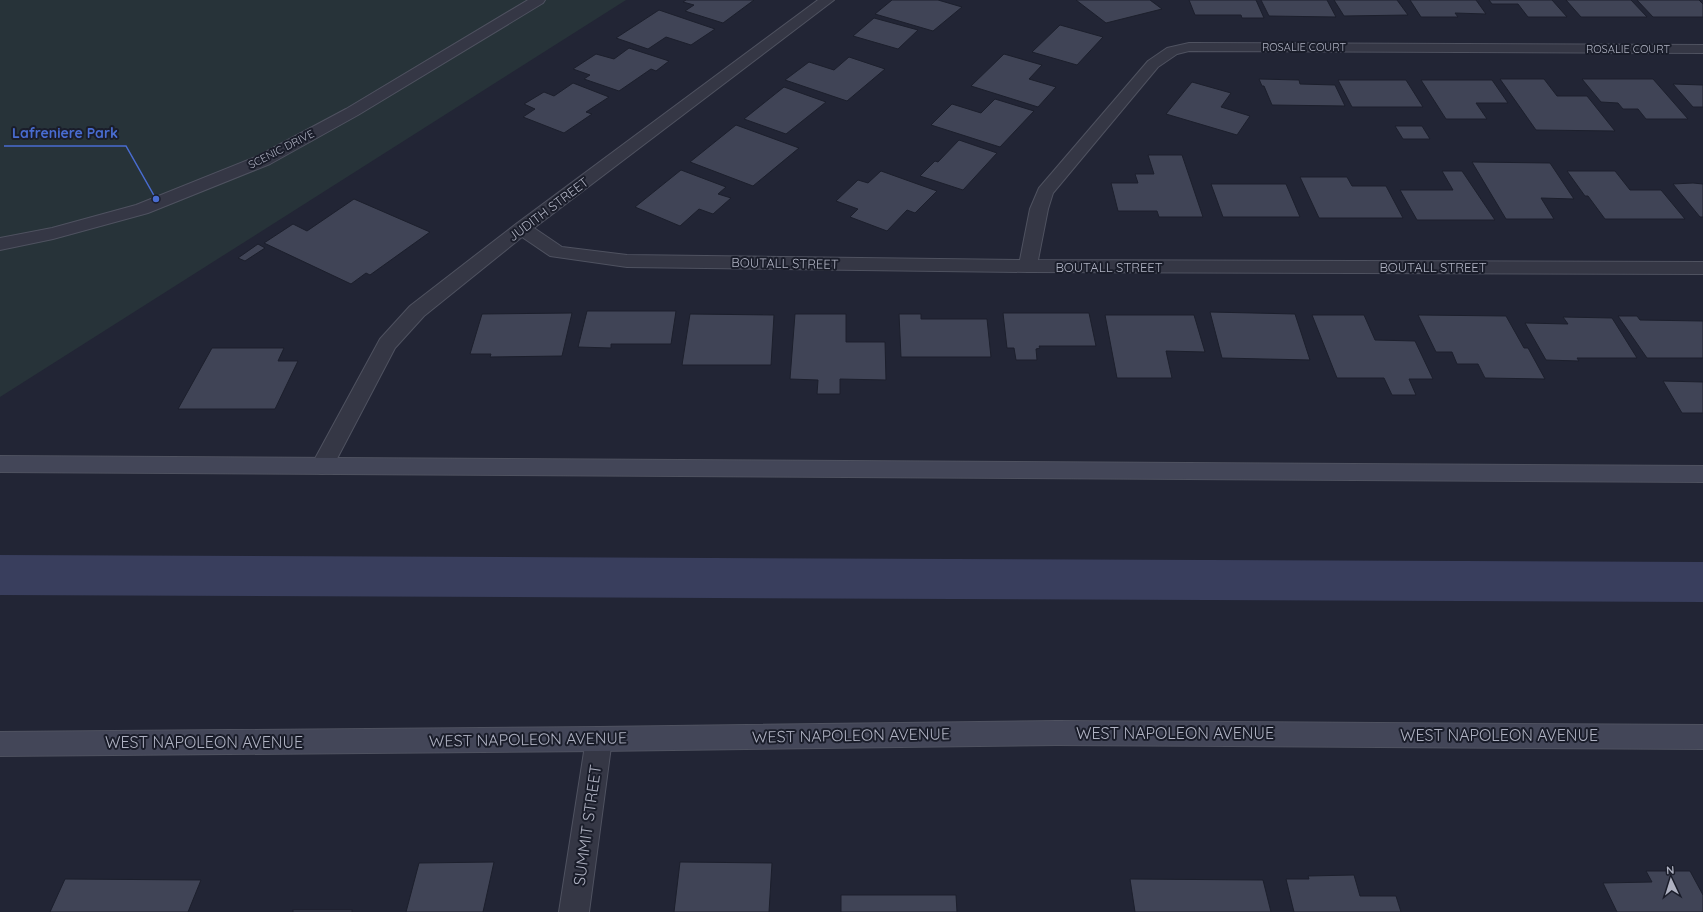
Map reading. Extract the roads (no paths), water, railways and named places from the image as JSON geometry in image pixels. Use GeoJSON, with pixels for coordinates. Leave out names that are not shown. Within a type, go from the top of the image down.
{"type":"FeatureCollection","features":[{"type":"Feature","properties":{"kind":"main road"},"geometry":{"type":"LineString","coordinates":[[0,464],[1703,474]]}},
{"type":"Feature","properties":{"kind":"main road","name":"WEST NAPOLEON AVENUE"},"geometry":{"type":"LineString","coordinates":[[0,744],[599,739],[1057,733],[1703,737]]}},
{"type":"Feature","properties":{"kind":"street","name":"SCENIC DRIVE"},"geometry":{"type":"LineString","coordinates":[[0,244],[54,233],[142,208],[264,160],[352,112],[538,0]]}},
{"type":"Feature","properties":{"kind":"street","name":"JUDITH STREET"},"geometry":{"type":"LineString","coordinates":[[322,466],[387,344],[417,311],[522,228],[827,0]]}},
{"type":"Feature","properties":{"kind":"street","name":"ROSALIE COURT"},"geometry":{"type":"LineString","coordinates":[[1028,266],[1039,209],[1045,192],[1153,64],[1172,51],[1189,47],[1703,49]]}},
{"type":"Feature","properties":{"kind":"street","name":"BOUTALL STREET"},"geometry":{"type":"LineString","coordinates":[[522,228],[557,252],[627,261],[1028,266],[1703,268]]}},
{"type":"Feature","properties":{"kind":"street","name":"SUMMIT STREET"},"geometry":{"type":"LineString","coordinates":[[574,912],[599,739]]}},
{"type":"Feature","properties":{"kind":"waterway"},"geometry":{"type":"LineString","coordinates":[[0,575],[1703,582]]}},
{"type":"Feature","properties":{"kind":"place","name":"Lafreniere Park"},"geometry":{"type":"Point","coordinates":[156,199]}}]}
